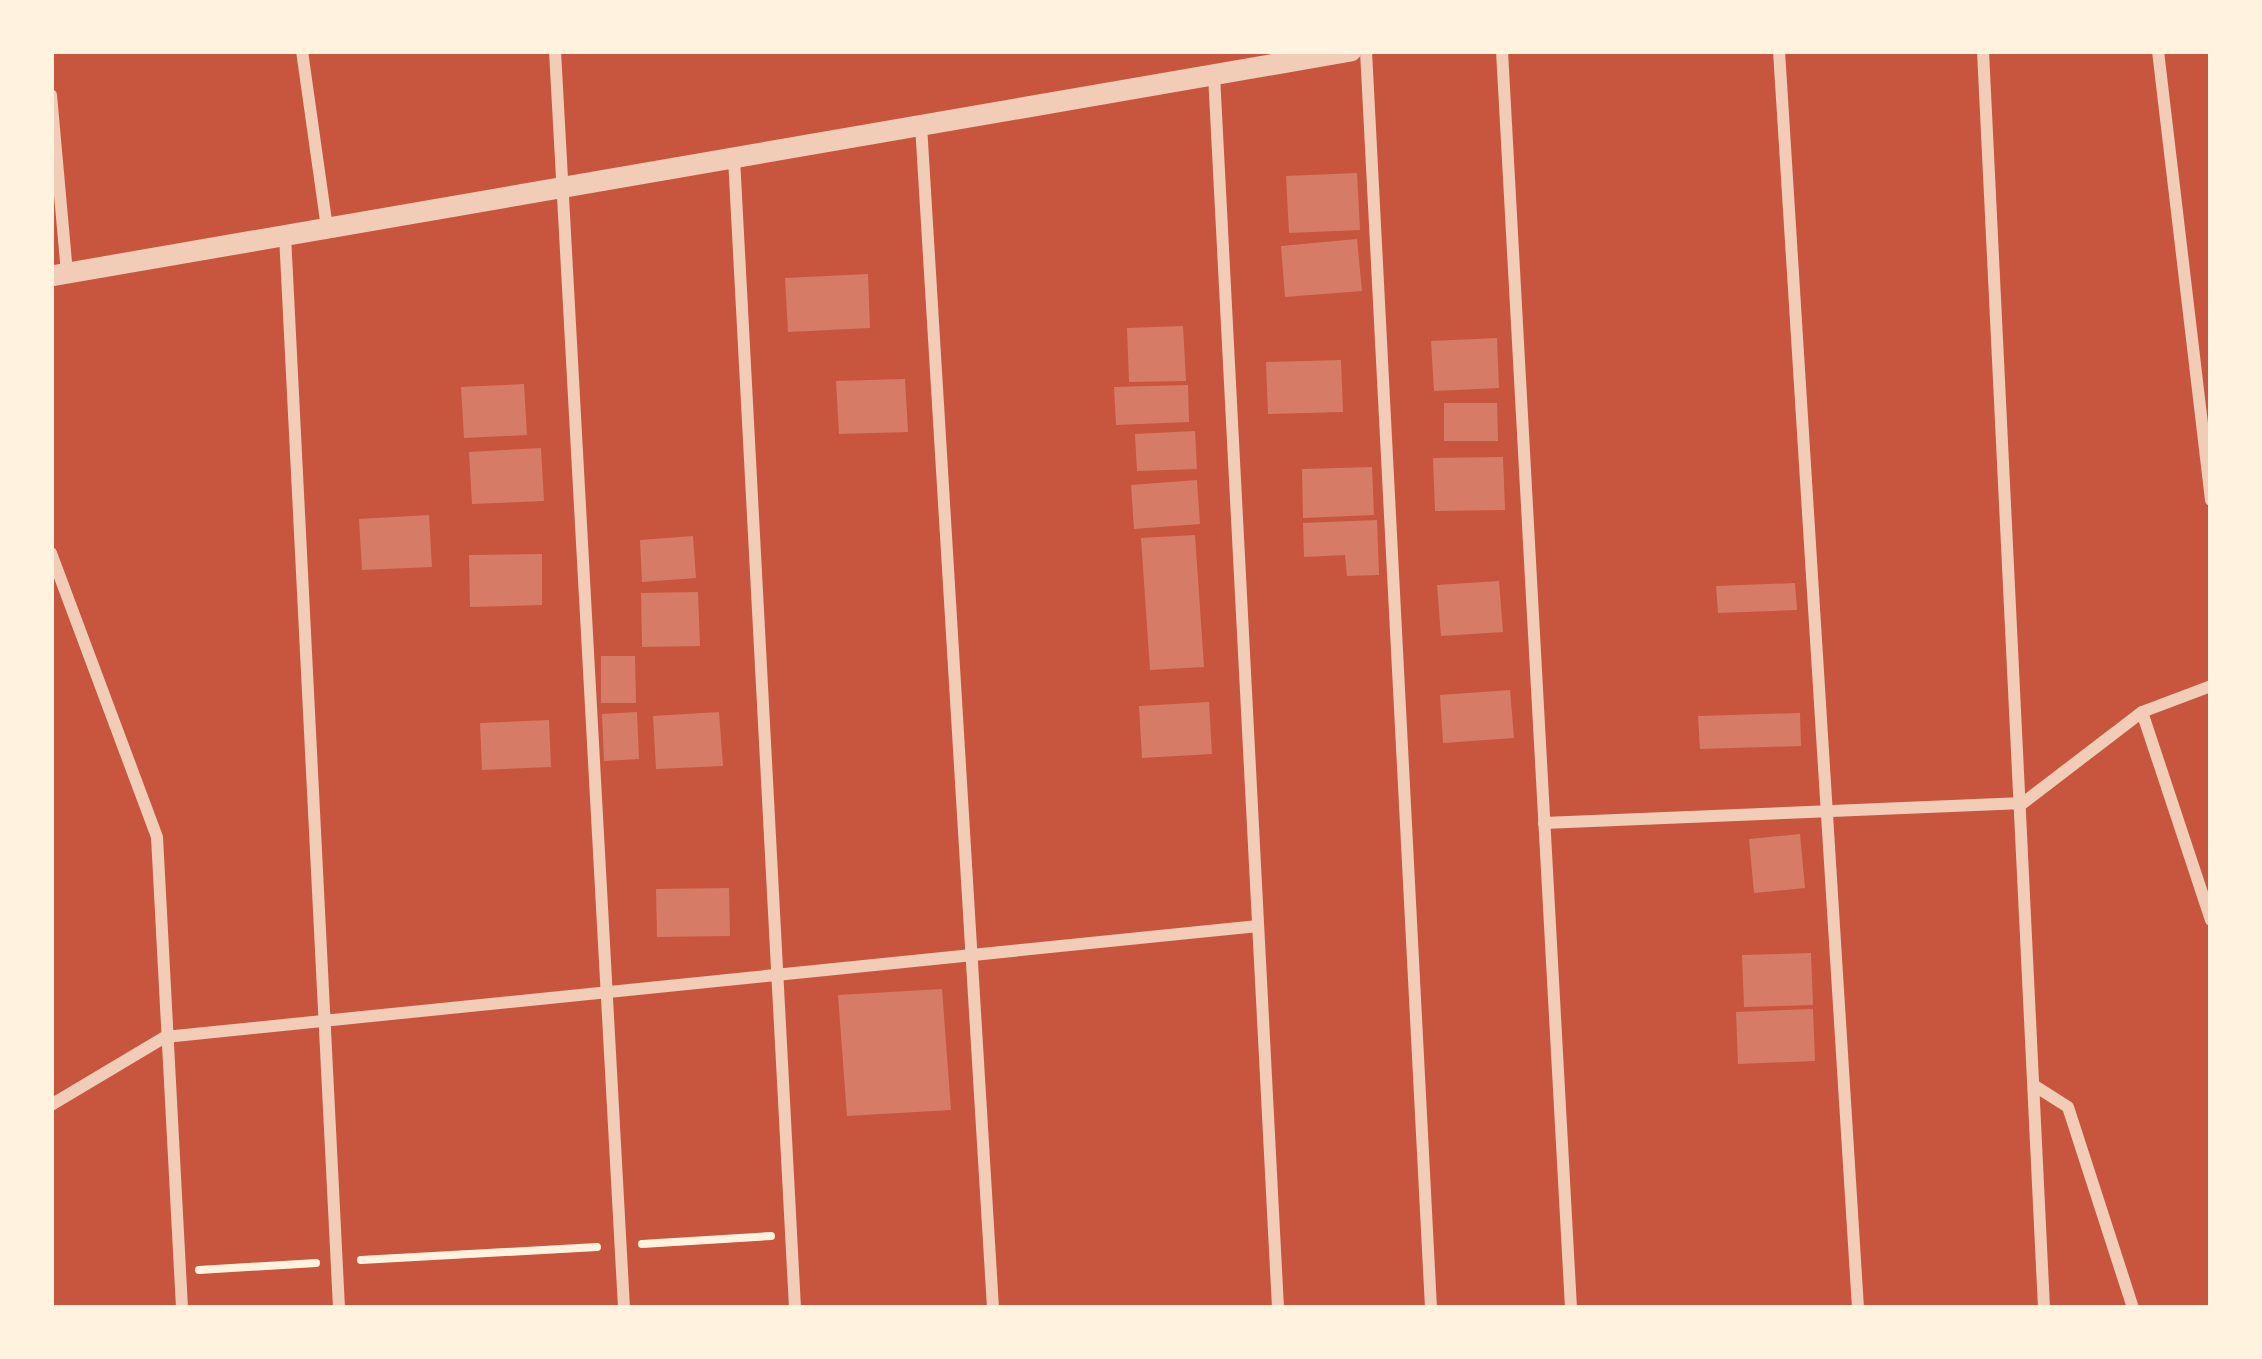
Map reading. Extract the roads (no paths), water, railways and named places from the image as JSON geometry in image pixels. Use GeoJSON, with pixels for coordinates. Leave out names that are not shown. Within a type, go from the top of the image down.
{"type":"FeatureCollection","features":[{"type":"Feature","properties":{"kind":"street"},"geometry":{"type":"LineString","coordinates":[[302,51],[327,228]]}},
{"type":"Feature","properties":{"kind":"street"},"geometry":{"type":"LineString","coordinates":[[555,51],[624,1308]]}},
{"type":"Feature","properties":{"kind":"street"},"geometry":{"type":"LineString","coordinates":[[51,94],[59,274],[1351,51]]}},
{"type":"Feature","properties":{"kind":"street"},"geometry":{"type":"LineString","coordinates":[[1366,51],[1431,1308]]}},
{"type":"Feature","properties":{"kind":"street"},"geometry":{"type":"LineString","coordinates":[[1502,51],[1571,1308]]}},
{"type":"Feature","properties":{"kind":"street"},"geometry":{"type":"LineString","coordinates":[[1779,51],[1858,1308]]}},
{"type":"Feature","properties":{"kind":"street"},"geometry":{"type":"LineString","coordinates":[[1983,51],[2024,803],[2044,1308]]}},
{"type":"Feature","properties":{"kind":"street"},"geometry":{"type":"LineString","coordinates":[[2158,51],[2211,500]]}},
{"type":"Feature","properties":{"kind":"street"},"geometry":{"type":"LineString","coordinates":[[1214,75],[1278,1308]]}},
{"type":"Feature","properties":{"kind":"street"},"geometry":{"type":"LineString","coordinates":[[921,125],[993,1308]]}},
{"type":"Feature","properties":{"kind":"street"},"geometry":{"type":"LineString","coordinates":[[734,158],[795,1308]]}},
{"type":"Feature","properties":{"kind":"street"},"geometry":{"type":"LineString","coordinates":[[285,235],[339,1308]]}},
{"type":"Feature","properties":{"kind":"street"},"geometry":{"type":"LineString","coordinates":[[51,553],[157,837],[182,1308]]}},
{"type":"Feature","properties":{"kind":"street"},"geometry":{"type":"LineString","coordinates":[[1544,823],[2024,803],[2142,712],[2211,686]]}},
{"type":"Feature","properties":{"kind":"street"},"geometry":{"type":"LineString","coordinates":[[2142,712],[2211,920]]}},
{"type":"Feature","properties":{"kind":"street"},"geometry":{"type":"LineString","coordinates":[[51,1105],[165,1037],[1258,926]]}},
{"type":"Feature","properties":{"kind":"street"},"geometry":{"type":"LineString","coordinates":[[2035,1086],[2068,1107],[2133,1308]]}}]}
